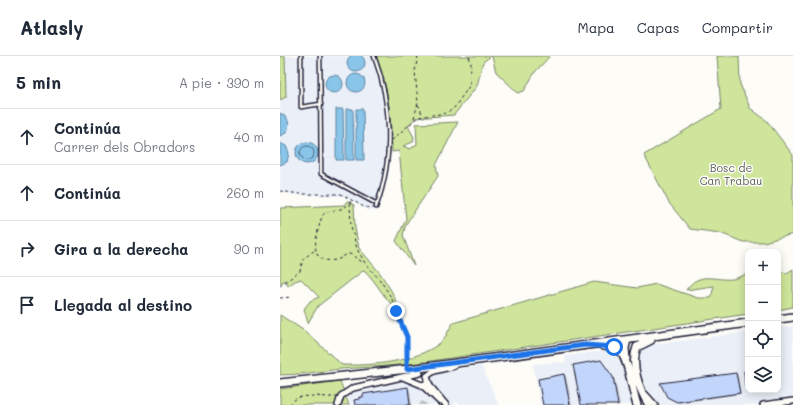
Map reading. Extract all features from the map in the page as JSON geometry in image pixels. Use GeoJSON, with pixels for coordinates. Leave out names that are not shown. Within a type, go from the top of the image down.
{"type":"FeatureCollection","features":[{"type":"Feature","properties":{"kind":"main road"},"geometry":{"type":"LineString","coordinates":[[781,319],[793,317]]}},
{"type":"Feature","properties":{"kind":"main road"},"geometry":{"type":"LineString","coordinates":[[280,382],[483,360],[745,323]]}},
{"type":"Feature","properties":{"kind":"main road"},"geometry":{"type":"LineString","coordinates":[[630,364],[639,345],[668,334]]}},
{"type":"Feature","properties":{"kind":"main road"},"geometry":{"type":"LineString","coordinates":[[627,340],[630,345],[630,364],[633,392],[637,405]]}},
{"type":"Feature","properties":{"kind":"main road"},"geometry":{"type":"LineString","coordinates":[[585,345],[609,346],[617,349],[630,364],[649,405]]}},
{"type":"Feature","properties":{"kind":"street"},"geometry":{"type":"LineString","coordinates":[[419,384],[434,371],[483,360]]}},
{"type":"Feature","properties":{"kind":"street"},"geometry":{"type":"LineString","coordinates":[[420,373],[427,378],[430,386],[445,405]]}},
{"type":"Feature","properties":{"kind":"street"},"geometry":{"type":"LineString","coordinates":[[338,405],[341,396],[358,386],[405,378],[420,373]]}},
{"type":"Feature","properties":{"kind":"street"},"geometry":{"type":"LineString","coordinates":[[419,384],[416,377],[420,373]]}},
{"type":"Feature","properties":{"kind":"street"},"geometry":{"type":"LineString","coordinates":[[405,378],[419,384],[445,405]]}},
{"type":"Feature","properties":{"kind":"street"},"geometry":{"type":"LineString","coordinates":[[640,388],[655,405]]}},
{"type":"Feature","properties":{"kind":"street"},"geometry":{"type":"LineString","coordinates":[[633,392],[633,405]]}},
{"type":"Feature","properties":{"kind":"street"},"geometry":{"type":"LineString","coordinates":[[763,405],[793,401]]}},
{"type":"Feature","properties":{"kind":"lane"},"geometry":{"type":"LineString","coordinates":[[301,56],[301,107],[321,104]]}},
{"type":"Feature","properties":{"kind":"lane"},"geometry":{"type":"LineString","coordinates":[[320,56],[321,174],[377,205],[388,160],[389,142],[385,95],[374,56]]}},
{"type":"Feature","properties":{"kind":"path"},"geometry":{"type":"LineString","coordinates":[[414,119],[418,105],[415,71],[418,56]]}},
{"type":"Feature","properties":{"kind":"path"},"geometry":{"type":"LineString","coordinates":[[389,142],[414,119],[422,115],[447,113],[454,108],[470,85],[471,63],[469,56]]}},
{"type":"Feature","properties":{"kind":"path"},"geometry":{"type":"LineString","coordinates":[[418,105],[422,115]]}},
{"type":"Feature","properties":{"kind":"path"},"geometry":{"type":"LineString","coordinates":[[280,190],[300,194],[336,193],[345,196],[350,202],[355,243],[365,263],[380,280],[391,297],[406,334],[408,355],[407,369]]}},
{"type":"Feature","properties":{"kind":"path"},"geometry":{"type":"LineString","coordinates":[[350,202],[370,208],[377,205]]}},
{"type":"Feature","properties":{"kind":"path"},"geometry":{"type":"LineString","coordinates":[[350,202],[341,210],[327,212],[322,216],[315,242],[315,249],[317,254],[324,259],[336,260],[350,254],[365,263]]}},
{"type":"Feature","properties":{"kind":"path"},"geometry":{"type":"LineString","coordinates":[[280,286],[300,271],[303,259],[315,249]]}},
{"type":"Feature","properties":{"kind":"path"},"geometry":{"type":"LineString","coordinates":[[280,298],[292,297]]}},
{"type":"Feature","properties":{"kind":"path"},"geometry":{"type":"LineString","coordinates":[[290,405],[294,400],[302,398],[341,396]]}},
{"type":"Feature","properties":{"kind":"shaded area"},"geometry":{"type":"Polygon","coordinates":[[[285,56],[376,56],[386,84],[391,119],[392,146],[379,210],[369,211],[344,196],[293,195],[280,190],[280,100],[286,97],[285,56]]]}},
{"type":"Feature","properties":{"kind":"shaded area"},"geometry":{"type":"Polygon","coordinates":[[[793,326],[793,405],[540,405],[533,364],[556,362],[566,363],[565,356],[745,332],[745,393],[781,393],[781,328],[793,326]]]}},
{"type":"Feature","properties":{"kind":"shaded area"},"geometry":{"type":"Polygon","coordinates":[[[481,365],[499,405],[461,405],[455,401],[455,405],[350,405],[347,396],[355,390],[366,387],[431,378],[436,374],[481,365]]]}},
{"type":"Feature","properties":{"kind":"green space"},"geometry":{"type":"Polygon","coordinates":[[[280,56],[285,56],[286,97],[280,100],[280,56]]]}},
{"type":"Feature","properties":{"kind":"green space"},"geometry":{"type":"Polygon","coordinates":[[[376,56],[491,56],[483,62],[477,86],[454,115],[415,118],[408,126],[414,137],[413,142],[403,146],[410,149],[417,144],[416,124],[458,122],[436,165],[438,176],[406,224],[403,235],[414,266],[396,241],[406,219],[399,151],[392,152],[387,91],[376,56]]]}},
{"type":"Feature","properties":{"kind":"green space"},"geometry":{"type":"Polygon","coordinates":[[[492,56],[550,56],[535,72],[524,91],[518,93],[496,72],[492,56]]]}},
{"type":"Feature","properties":{"kind":"green space","name":"Bosc de Can Trabau"},"geometry":{"type":"Polygon","coordinates":[[[717,56],[739,56],[740,84],[750,108],[767,121],[793,155],[793,234],[764,242],[743,242],[720,233],[690,229],[669,203],[644,155],[721,109],[717,56]]]}},
{"type":"Feature","properties":{"kind":"green space"},"geometry":{"type":"Polygon","coordinates":[[[347,201],[354,205],[355,228],[359,248],[380,273],[392,292],[400,311],[390,303],[364,270],[318,306],[308,323],[304,309],[310,301],[319,297],[301,279],[288,286],[286,280],[280,283],[280,208],[344,205],[347,201]]]}},
{"type":"Feature","properties":{"kind":"green space"},"geometry":{"type":"Polygon","coordinates":[[[793,269],[793,307],[781,309],[781,272],[787,273],[793,269]]]}},
{"type":"Feature","properties":{"kind":"green space"},"geometry":{"type":"Polygon","coordinates":[[[745,275],[745,314],[414,363],[280,375],[280,315],[306,332],[342,365],[366,365],[393,362],[419,355],[440,343],[453,323],[594,282],[637,288],[656,284],[698,298],[711,298],[714,286],[686,290],[691,284],[702,278],[733,279],[745,275]]]}},
{"type":"Feature","properties":{"kind":"green space"},"geometry":{"type":"Polygon","coordinates":[[[340,381],[349,405],[280,405],[280,389],[340,381]]]}},
{"type":"Feature","properties":{"kind":"water"},"geometry":{"type":"Polygon","coordinates":[[[356,54],[362,57],[365,63],[362,69],[356,72],[350,69],[347,63],[350,57],[356,54]]]}},
{"type":"Feature","properties":{"kind":"water"},"geometry":{"type":"Polygon","coordinates":[[[356,74],[362,77],[365,83],[362,89],[356,92],[350,89],[347,83],[350,77],[356,74]]]}},
{"type":"Feature","properties":{"kind":"water"},"geometry":{"type":"Polygon","coordinates":[[[334,75],[340,78],[343,84],[340,90],[334,93],[328,90],[325,84],[328,78],[334,75]]]}},
{"type":"Feature","properties":{"kind":"water"},"geometry":{"type":"Polygon","coordinates":[[[336,109],[343,109],[344,160],[336,160],[336,109]]]}},
{"type":"Feature","properties":{"kind":"water"},"geometry":{"type":"Polygon","coordinates":[[[346,109],[353,109],[354,160],[346,160],[346,109]]]}},
{"type":"Feature","properties":{"kind":"water"},"geometry":{"type":"Polygon","coordinates":[[[356,109],[363,109],[364,160],[356,160],[356,109]]]}},
{"type":"Feature","properties":{"kind":"water"},"geometry":{"type":"Polygon","coordinates":[[[280,113],[287,119],[289,124],[286,133],[280,136],[280,113]]]}},
{"type":"Feature","properties":{"kind":"water"},"geometry":{"type":"Polygon","coordinates":[[[303,142],[311,142],[318,149],[318,157],[311,164],[303,164],[296,157],[296,149],[303,142]]]}},
{"type":"Feature","properties":{"kind":"water"},"geometry":{"type":"Polygon","coordinates":[[[280,143],[286,146],[289,153],[287,162],[280,165],[280,143]]]}},
{"type":"Feature","properties":{"kind":"building"},"geometry":{"type":"Polygon","coordinates":[[[601,360],[613,377],[618,405],[581,405],[573,365],[601,360]]]}},
{"type":"Feature","properties":{"kind":"building"},"geometry":{"type":"Polygon","coordinates":[[[736,373],[740,393],[677,402],[667,397],[660,383],[736,373]]]}},
{"type":"Feature","properties":{"kind":"building"},"geometry":{"type":"Polygon","coordinates":[[[564,374],[570,405],[543,405],[538,379],[564,374]]]}},
{"type":"Feature","properties":{"kind":"building"},"geometry":{"type":"Polygon","coordinates":[[[408,387],[410,405],[355,405],[354,400],[359,399],[359,397],[363,397],[363,394],[408,387]]]}},
{"type":"Feature","properties":{"kind":"route"},"geometry":{"type":"LineString","coordinates":[[396,311],[408,341],[407,369],[483,360],[585,345],[614,347]]}}]}
